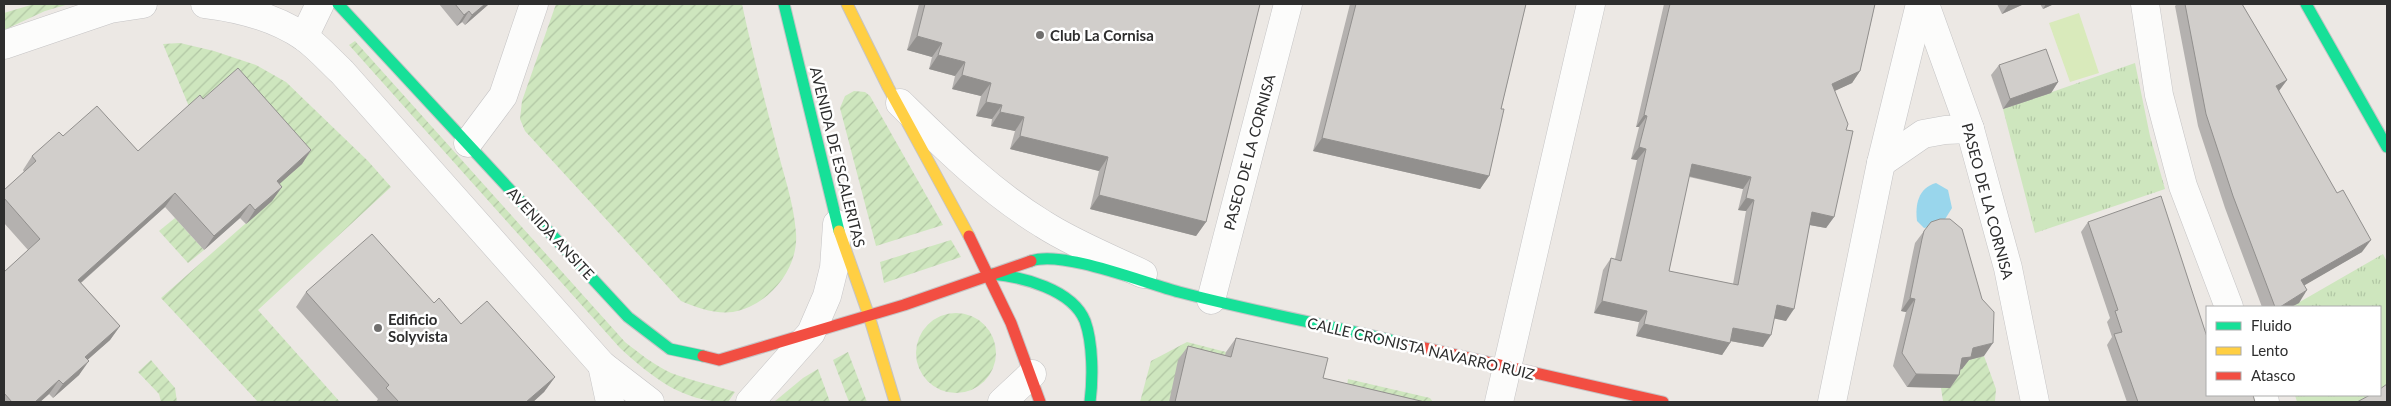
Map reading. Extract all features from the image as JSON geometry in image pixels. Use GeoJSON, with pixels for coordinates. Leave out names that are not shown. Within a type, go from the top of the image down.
{"type":"FeatureCollection","features":[{"type":"Feature","properties":{"kind":"street"},"geometry":{"type":"LineString","coordinates":[[4,45],[110,9],[142,4]]}},
{"type":"Feature","properties":{"kind":"street"},"geometry":{"type":"LineString","coordinates":[[205,4],[230,7],[266,18],[304,37],[342,72],[602,365],[650,402]]}},
{"type":"Feature","properties":{"kind":"street"},"geometry":{"type":"LineString","coordinates":[[304,37],[320,4]]}},
{"type":"Feature","properties":{"kind":"street","name":"AVENIDA ANSITE"},"geometry":{"type":"LineString","coordinates":[[338,4],[628,317],[670,349],[719,360],[811,333]]}},
{"type":"Feature","properties":{"kind":"street"},"geometry":{"type":"LineString","coordinates":[[468,143],[503,96],[534,4]]}},
{"type":"Feature","properties":{"kind":"street","name":"AVENIDA DE ESCALERITAS"},"geometry":{"type":"LineString","coordinates":[[784,4],[837,224],[869,316],[895,402]]}},
{"type":"Feature","properties":{"kind":"street"},"geometry":{"type":"LineString","coordinates":[[847,4],[893,97],[965,224],[990,274],[1032,374],[1040,402]]}},
{"type":"Feature","properties":{"kind":"street","name":"PASEO DE LA CORNISA"},"geometry":{"type":"LineString","coordinates":[[1211,300],[1288,4]]}},
{"type":"Feature","properties":{"kind":"street"},"geometry":{"type":"LineString","coordinates":[[1499,402],[1591,4]]}},
{"type":"Feature","properties":{"kind":"street"},"geometry":{"type":"LineString","coordinates":[[1832,402],[1881,163],[1920,4]]}},
{"type":"Feature","properties":{"kind":"street","name":"PASEO DE LA CORNISA"},"geometry":{"type":"LineString","coordinates":[[1925,4],[1970,130],[2008,268],[2035,402]]}},
{"type":"Feature","properties":{"kind":"street"},"geometry":{"type":"LineString","coordinates":[[2145,4],[2159,95],[2183,186],[2229,306]]}},
{"type":"Feature","properties":{"kind":"street"},"geometry":{"type":"LineString","coordinates":[[2306,4],[2387,147]]}},
{"type":"Feature","properties":{"kind":"street","name":"CALLE CRONISTA NAVARRO RUIZ"},"geometry":{"type":"LineString","coordinates":[[893,97],[969,169],[1024,212],[1045,226],[1180,292]]}},
{"type":"Feature","properties":{"kind":"street"},"geometry":{"type":"LineString","coordinates":[[2368,113],[2381,105]]}},
{"type":"Feature","properties":{"kind":"street"},"geometry":{"type":"LineString","coordinates":[[1881,163],[1924,134],[1945,130],[1970,130]]}},
{"type":"Feature","properties":{"kind":"street"},"geometry":{"type":"LineString","coordinates":[[750,402],[811,333],[827,296],[834,268],[837,224]]}},
{"type":"Feature","properties":{"kind":"street","name":"CALLE CRONISTA NAVARRO RUIZ"},"geometry":{"type":"LineString","coordinates":[[811,333],[869,316],[1038,258],[1074,262],[1211,300],[1662,402]]}},
{"type":"Feature","properties":{"kind":"street"},"geometry":{"type":"LineString","coordinates":[[990,274],[1009,275],[1043,286],[1058,294],[1084,319],[1093,364],[1090,402]]}},
{"type":"Feature","properties":{"kind":"street"},"geometry":{"type":"LineString","coordinates":[[602,365],[610,402]]}},
{"type":"Feature","properties":{"kind":"street"},"geometry":{"type":"LineString","coordinates":[[1002,402],[1032,374]]}},
{"type":"Feature","properties":{"kind":"green space"},"geometry":{"type":"Polygon","coordinates":[[[34,4],[69,4],[45,11],[4,30],[4,13],[34,4]]]}},
{"type":"Feature","properties":{"kind":"green space"},"geometry":{"type":"Polygon","coordinates":[[[556,4],[742,4],[791,199],[796,233],[796,246],[787,272],[779,284],[758,302],[733,312],[720,312],[706,310],[681,301],[525,131],[520,119],[522,101],[556,4]]]}},
{"type":"Feature","properties":{"kind":"green space"},"geometry":{"type":"Polygon","coordinates":[[[2079,13],[2099,73],[2070,82],[2049,23],[2079,13]]]}},
{"type":"Feature","properties":{"kind":"green space"},"geometry":{"type":"Polygon","coordinates":[[[355,41],[625,342],[653,363],[671,373],[735,392],[728,402],[711,401],[682,393],[656,378],[620,348],[349,45],[355,41]]]}},
{"type":"Feature","properties":{"kind":"green space"},"geometry":{"type":"Polygon","coordinates":[[[180,43],[214,51],[256,65],[286,82],[368,161],[391,187],[258,310],[340,402],[258,402],[161,298],[272,200],[190,109],[163,44],[180,43]]]}},
{"type":"Feature","properties":{"kind":"green space"},"geometry":{"type":"Polygon","coordinates":[[[2135,63],[2150,136],[2165,189],[2035,233],[2003,109],[2135,63]]]}},
{"type":"Feature","properties":{"kind":"green space"},"geometry":{"type":"Polygon","coordinates":[[[854,91],[865,92],[870,96],[943,225],[876,246],[840,108],[845,96],[854,91]]]}},
{"type":"Feature","properties":{"kind":"green space"},"geometry":{"type":"Polygon","coordinates":[[[175,218],[204,250],[188,263],[159,231],[175,218]]]}},
{"type":"Feature","properties":{"kind":"green space"},"geometry":{"type":"Polygon","coordinates":[[[951,240],[961,257],[884,283],[880,262],[951,240]]]}},
{"type":"Feature","properties":{"kind":"green space"},"geometry":{"type":"Polygon","coordinates":[[[2383,254],[2387,262],[2387,392],[2381,396],[2381,306],[2293,306],[2383,254]]]}},
{"type":"Feature","properties":{"kind":"green space"},"geometry":{"type":"Polygon","coordinates":[[[956,313],[971,316],[984,325],[993,338],[996,353],[993,368],[984,381],[971,390],[956,393],[941,390],[928,381],[919,368],[916,353],[919,338],[928,325],[941,316],[956,313]]]}},
{"type":"Feature","properties":{"kind":"green space"},"geometry":{"type":"Polygon","coordinates":[[[1187,342],[1226,352],[1222,371],[1169,402],[1140,402],[1151,361],[1187,342]]]}},
{"type":"Feature","properties":{"kind":"green space"},"geometry":{"type":"Polygon","coordinates":[[[848,352],[867,402],[849,402],[833,360],[848,352]]]}},
{"type":"Feature","properties":{"kind":"green space"},"geometry":{"type":"Polygon","coordinates":[[[1984,356],[1996,389],[1995,401],[1943,401],[1941,388],[1950,388],[1957,368],[1964,362],[1984,356]]]}},
{"type":"Feature","properties":{"kind":"green space"},"geometry":{"type":"Polygon","coordinates":[[[151,360],[175,388],[177,402],[161,402],[159,394],[138,372],[151,360]]]}},
{"type":"Feature","properties":{"kind":"green space"},"geometry":{"type":"Polygon","coordinates":[[[818,369],[830,402],[774,402],[803,378],[818,369]]]}},
{"type":"Feature","properties":{"kind":"green space"},"geometry":{"type":"Polygon","coordinates":[[[1348,379],[1430,398],[1433,402],[1356,402],[1345,400],[1348,379]]]}},
{"type":"Feature","properties":{"kind":"green space"},"geometry":{"type":"Polygon","coordinates":[[[2295,396],[2380,396],[2370,402],[2297,402],[2295,396]]]}},
{"type":"Feature","properties":{"kind":"water"},"geometry":{"type":"Polygon","coordinates":[[[1936,183],[1948,190],[1952,208],[1942,224],[1924,228],[1917,221],[1917,203],[1925,189],[1936,183]]]}},
{"type":"Feature","properties":{"kind":"building"},"geometry":{"type":"Polygon","coordinates":[[[455,4],[485,4],[472,15],[469,11],[464,15],[455,4]]]}},
{"type":"Feature","properties":{"kind":"building"},"geometry":{"type":"Polygon","coordinates":[[[925,4],[1260,4],[1206,222],[1099,195],[1108,157],[1020,136],[1024,117],[1000,112],[1002,105],[986,102],[991,83],[962,75],[965,62],[938,55],[942,43],[917,36],[925,4]]]}},
{"type":"Feature","properties":{"kind":"building"},"geometry":{"type":"Polygon","coordinates":[[[1356,4],[1526,4],[1501,109],[1504,109],[1489,176],[1322,138],[1356,4]]]}},
{"type":"Feature","properties":{"kind":"building"},"geometry":{"type":"Polygon","coordinates":[[[1670,4],[1875,4],[1860,71],[1832,84],[1848,124],[1846,130],[1853,131],[1834,217],[1812,212],[1794,309],[1777,305],[1771,335],[1733,328],[1730,343],[1644,324],[1647,311],[1602,301],[1611,258],[1621,261],[1646,149],[1639,147],[1647,116],[1644,115],[1670,4]],[[1692,164],[1669,271],[1738,285],[1754,200],[1746,198],[1751,177],[1692,164]]]}},
{"type":"Feature","properties":{"kind":"building"},"geometry":{"type":"Polygon","coordinates":[[[2185,4],[2242,4],[2287,80],[2276,86],[2337,193],[2343,190],[2371,240],[2301,280],[2307,290],[2282,306],[2275,306],[2233,196],[2206,114],[2185,4]]]}},
{"type":"Feature","properties":{"kind":"building"},"geometry":{"type":"Polygon","coordinates":[[[2046,49],[2058,82],[2010,99],[1999,65],[2046,49]]]}},
{"type":"Feature","properties":{"kind":"building"},"geometry":{"type":"Polygon","coordinates":[[[238,68],[311,150],[277,181],[282,187],[255,210],[250,204],[214,236],[175,193],[78,280],[120,326],[85,357],[89,361],[63,384],[59,380],[35,402],[12,402],[4,393],[4,272],[40,239],[4,198],[4,190],[36,161],[32,156],[59,132],[63,136],[97,106],[138,151],[200,95],[203,99],[238,68]]]}},
{"type":"Feature","properties":{"kind":"building"},"geometry":{"type":"Polygon","coordinates":[[[2161,196],[2206,334],[2206,396],[2253,396],[2255,402],[2138,402],[2114,334],[2122,332],[2115,311],[2118,310],[2088,222],[2161,196]]]}},
{"type":"Feature","properties":{"kind":"building"},"geometry":{"type":"Polygon","coordinates":[[[1940,219],[1950,219],[1962,229],[1982,299],[1994,312],[1993,343],[1973,348],[1971,357],[1962,358],[1959,375],[1916,374],[1902,353],[1915,299],[1910,298],[1924,231],[1931,222],[1940,219]]]}},
{"type":"Feature","properties":{"kind":"building","name":"Edificio Solyvista"},"geometry":{"type":"Polygon","coordinates":[[[372,234],[434,303],[439,298],[461,324],[487,301],[555,377],[526,402],[399,402],[386,388],[389,385],[306,292],[372,234]]]}},
{"type":"Feature","properties":{"kind":"building"},"geometry":{"type":"Polygon","coordinates":[[[1236,338],[1328,358],[1323,378],[1425,402],[1175,402],[1188,346],[1231,357],[1236,338]]]}},
{"type":"Feature","properties":{"kind":"building"},"geometry":{"type":"Polygon","coordinates":[[[2387,384],[2387,402],[2357,402],[2368,396],[2381,396],[2381,388],[2387,384]]]}},
{"type":"Feature","properties":{"kind":"traffic: fast"},"geometry":{"type":"LineString","coordinates":[[338,4],[628,317],[670,349],[703,356]]}},
{"type":"Feature","properties":{"kind":"traffic: fast"},"geometry":{"type":"LineString","coordinates":[[784,4],[839,231]]}},
{"type":"Feature","properties":{"kind":"traffic: fast"},"geometry":{"type":"LineString","coordinates":[[2306,4],[2387,147]]}},
{"type":"Feature","properties":{"kind":"traffic: fast"},"geometry":{"type":"LineString","coordinates":[[1031,261],[1045,259],[1063,260],[1083,264],[1206,299],[1399,342]]}},
{"type":"Feature","properties":{"kind":"traffic: fast"},"geometry":{"type":"LineString","coordinates":[[992,274],[1017,278],[1045,287],[1058,293],[1079,310],[1085,321],[1090,340],[1092,372],[1090,402]]}},
{"type":"Feature","properties":{"kind":"traffic: slow"},"geometry":{"type":"LineString","coordinates":[[847,4],[888,87],[969,236]]}},
{"type":"Feature","properties":{"kind":"traffic: slow"},"geometry":{"type":"LineString","coordinates":[[839,231],[869,316],[895,402]]}},
{"type":"Feature","properties":{"kind":"traffic: jam"},"geometry":{"type":"LineString","coordinates":[[969,236],[1011,323],[1040,402]]}},
{"type":"Feature","properties":{"kind":"traffic: jam"},"geometry":{"type":"LineString","coordinates":[[703,356],[719,360],[904,305],[1031,261]]}},
{"type":"Feature","properties":{"kind":"traffic: jam"},"geometry":{"type":"LineString","coordinates":[[1399,342],[1663,402]]}},
{"type":"Feature","properties":{"kind":"place","name":"Club La Cornisa"},"geometry":{"type":"Point","coordinates":[1040,35]}},
{"type":"Feature","properties":{"kind":"place","name":"Edificio Solyvista"},"geometry":{"type":"Point","coordinates":[378,328]}}]}
